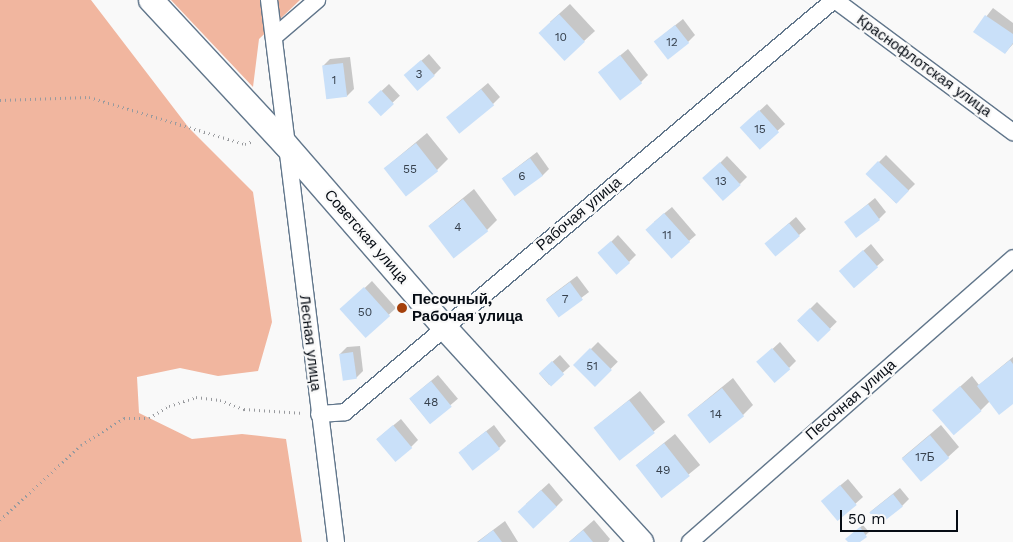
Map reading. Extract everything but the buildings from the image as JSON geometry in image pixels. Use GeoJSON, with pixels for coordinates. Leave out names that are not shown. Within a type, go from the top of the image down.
{"type":"FeatureCollection","features":[{"type":"Feature","properties":{"kind":"main road","name":"Советская улица"},"geometry":{"type":"LineString","coordinates":[[151,0],[285,144],[444,327],[642,542]]}},
{"type":"Feature","properties":{"kind":"street","name":"Лесная улица"},"geometry":{"type":"LineString","coordinates":[[269,0],[285,144],[336,542]]}},
{"type":"Feature","properties":{"kind":"street"},"geometry":{"type":"LineString","coordinates":[[274,37],[317,0]]}},
{"type":"Feature","properties":{"kind":"street","name":"Краснофлотская улица"},"geometry":{"type":"LineString","coordinates":[[835,0],[1013,132]]}},
{"type":"Feature","properties":{"kind":"street","name":"Рабочая улица"},"geometry":{"type":"LineString","coordinates":[[319,414],[345,412],[835,0]]}},
{"type":"Feature","properties":{"kind":"street","name":"Песочная улица"},"geometry":{"type":"LineString","coordinates":[[690,542],[1013,258]]}},
{"type":"Feature","properties":{"kind":"path"},"geometry":{"type":"LineString","coordinates":[[0,100],[89,96],[245,144],[253,141]]}},
{"type":"Feature","properties":{"kind":"path"},"geometry":{"type":"LineString","coordinates":[[0,520],[81,444],[100,430],[124,418],[149,418],[170,406],[196,397],[220,400],[244,409],[319,414]]}},
{"type":"Feature","properties":{"kind":"shaded area"},"geometry":{"type":"Polygon","coordinates":[[[0,0],[91,0],[189,128],[253,192],[272,322],[258,371],[218,376],[180,368],[137,377],[139,413],[192,439],[242,434],[286,439],[302,542],[0,542],[0,0]]]}},
{"type":"Feature","properties":{"kind":"shaded area"},"geometry":{"type":"Polygon","coordinates":[[[171,0],[300,0],[259,39],[253,87],[171,0]]]}},
{"type":"Feature","properties":{"kind":"place","name":"Песочный, Рабочая улица"},"geometry":{"type":"Point","coordinates":[402,308]}}]}
